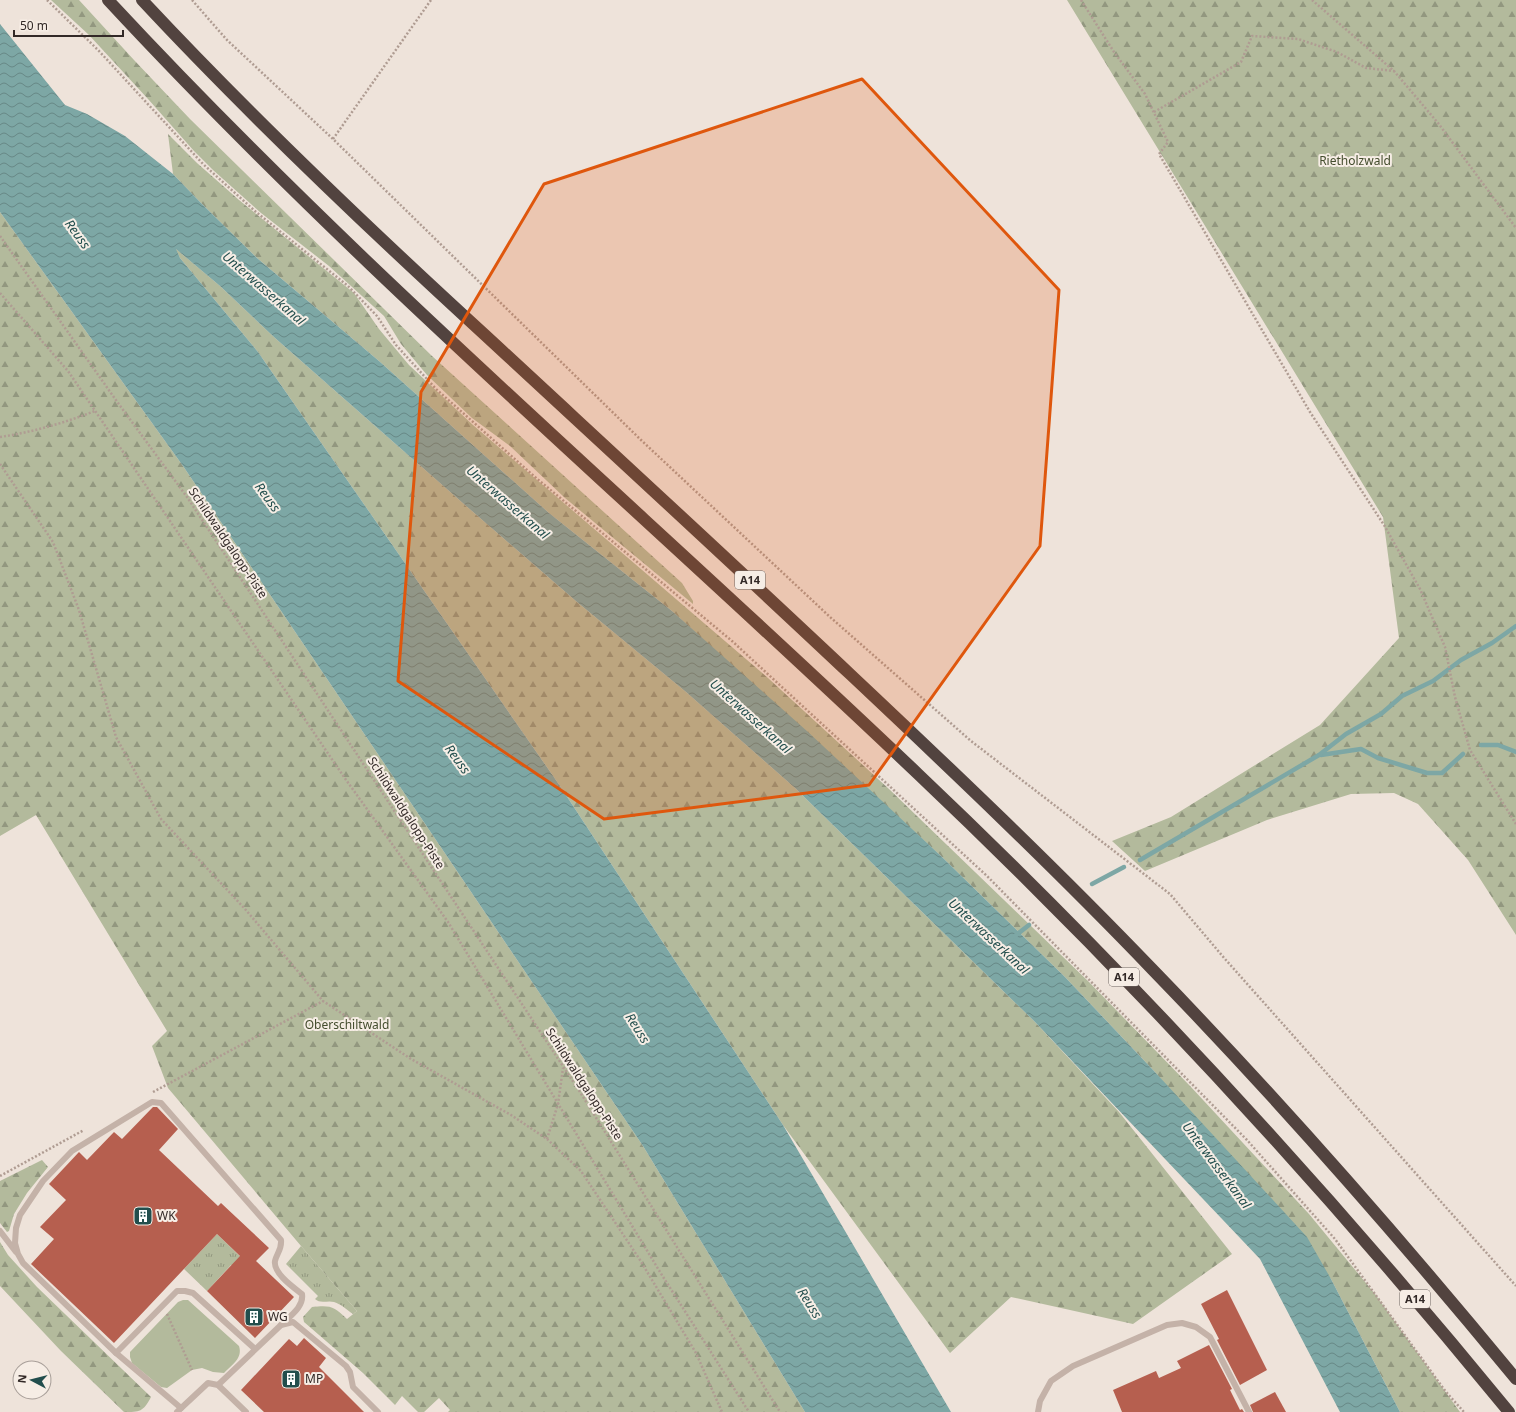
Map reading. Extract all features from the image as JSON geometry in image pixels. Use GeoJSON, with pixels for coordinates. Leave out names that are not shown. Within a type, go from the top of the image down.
{"type":"FeatureCollection","features":[{"type":"Feature","properties":{"kind":"highway","name":"A14"},"geometry":{"type":"LineString","coordinates":[[108,0],[203,100],[324,220],[449,339],[831,691],[999,852],[1080,933],[1240,1100],[1319,1188],[1403,1284],[1509,1412]]}},
{"type":"Feature","properties":{"kind":"highway","name":"A14"},"geometry":{"type":"LineString","coordinates":[[142,0],[249,111],[354,214],[946,764],[1099,914],[1197,1015],[1343,1175],[1454,1303],[1516,1379]]}},
{"type":"Feature","properties":{"kind":"lane"},"geometry":{"type":"LineString","coordinates":[[18,1254],[15,1243],[16,1228],[20,1216],[43,1181],[72,1152],[152,1102],[161,1103],[281,1240],[281,1247],[275,1266],[277,1271],[302,1294],[301,1305],[218,1385]]}},
{"type":"Feature","properties":{"kind":"lane"},"geometry":{"type":"LineString","coordinates":[[0,1231],[23,1263],[116,1353],[179,1410],[208,1384],[218,1385],[246,1412]]}},
{"type":"Feature","properties":{"kind":"lane"},"geometry":{"type":"LineString","coordinates":[[116,1353],[177,1291],[193,1293],[256,1349]]}},
{"type":"Feature","properties":{"kind":"lane"},"geometry":{"type":"LineString","coordinates":[[281,1325],[293,1322],[297,1324],[346,1366],[350,1372],[353,1387],[378,1412]]}},
{"type":"Feature","properties":{"kind":"lane"},"geometry":{"type":"LineString","coordinates":[[1038,1412],[1040,1401],[1051,1381],[1073,1366],[1167,1325],[1182,1323],[1196,1327],[1210,1337],[1249,1412]]}},
{"type":"Feature","properties":{"kind":"path"},"geometry":{"type":"LineString","coordinates":[[47,0],[99,51],[203,164],[256,212],[348,286],[377,316],[396,345],[436,389],[535,477],[732,641],[987,876],[1247,1140],[1335,1239],[1446,1392],[1464,1412]]}},
{"type":"Feature","properties":{"kind":"path"},"geometry":{"type":"LineString","coordinates":[[192,0],[227,40],[333,139],[642,440],[830,617],[971,741],[1170,894],[1225,959],[1516,1286]]}},
{"type":"Feature","properties":{"kind":"path"},"geometry":{"type":"LineString","coordinates":[[333,139],[431,0]]}},
{"type":"Feature","properties":{"kind":"path"},"geometry":{"type":"LineString","coordinates":[[1081,0],[1114,52],[1144,94],[1154,112],[1168,142],[1159,154],[1310,412],[1355,478],[1384,525],[1420,589],[1445,647],[1455,698],[1470,750],[1516,824]]}},
{"type":"Feature","properties":{"kind":"path"},"geometry":{"type":"LineString","coordinates":[[1312,0],[1394,71],[1438,123],[1516,228]]}},
{"type":"Feature","properties":{"kind":"path"},"geometry":{"type":"LineString","coordinates":[[1154,112],[1241,62],[1252,36],[1298,38],[1337,52],[1366,68],[1394,71]]}},
{"type":"Feature","properties":{"kind":"path","name":"Schildwaldgalopp-Piste"},"geometry":{"type":"LineString","coordinates":[[0,236],[113,397],[187,497],[563,1067],[780,1412]]}},
{"type":"Feature","properties":{"kind":"path"},"geometry":{"type":"LineString","coordinates":[[0,293],[68,371],[344,777],[448,922],[660,1272],[749,1412]]}},
{"type":"Feature","properties":{"kind":"path"},"geometry":{"type":"LineString","coordinates":[[0,437],[24,433],[71,420],[95,411]]}},
{"type":"Feature","properties":{"kind":"path"},"geometry":{"type":"LineString","coordinates":[[0,464],[53,542],[79,610],[116,737],[161,819],[245,909],[323,1001],[411,1059],[511,1115],[547,1139],[581,1171],[640,1260],[696,1353],[722,1412]]}},
{"type":"Feature","properties":{"kind":"path"},"geometry":{"type":"LineString","coordinates":[[153,1092],[323,1001]]}},
{"type":"Feature","properties":{"kind":"path"},"geometry":{"type":"LineString","coordinates":[[547,1139],[558,1104],[563,1067]]}},
{"type":"Feature","properties":{"kind":"path"},"geometry":{"type":"LineString","coordinates":[[0,1176],[90,1127]]}},
{"type":"Feature","properties":{"kind":"path"},"geometry":{"type":"LineString","coordinates":[[163,1306],[192,1370]]}},
{"type":"Feature","properties":{"kind":"highlighted area"},"geometry":{"type":"Polygon","coordinates":[[[862,79],[1059,290],[1040,546],[869,785],[604,819],[398,681],[421,392],[544,184],[862,79]]]}},
{"type":"Feature","properties":{"kind":"green space"},"geometry":{"type":"Polygon","coordinates":[[[51,0],[79,0],[190,119],[432,356],[682,583],[693,601],[693,604],[565,498],[510,446],[472,418],[427,375],[401,344],[384,316],[329,266],[261,213],[213,170],[89,35],[51,0]]]}},
{"type":"Feature","properties":{"kind":"green space","name":"Rietholzwald"},"geometry":{"type":"Polygon","coordinates":[[[1067,0],[1516,0],[1516,935],[1468,860],[1418,804],[1394,793],[1351,794],[1267,820],[1145,871],[1112,841],[1171,817],[1320,725],[1399,638],[1383,517],[1067,0]]]}},
{"type":"Feature","properties":{"kind":"green space"},"geometry":{"type":"Polygon","coordinates":[[[168,134],[197,163],[239,200],[354,293],[379,329],[409,365],[473,425],[768,678],[889,789],[1089,982],[1191,1087],[1309,1214],[1375,1294],[1460,1412],[1400,1412],[1331,1279],[1155,1072],[1065,977],[941,856],[672,611],[549,513],[379,361],[257,258],[173,174],[168,134]]]}},
{"type":"Feature","properties":{"kind":"green space","name":"Oberschiltwald"},"geometry":{"type":"Polygon","coordinates":[[[0,212],[183,466],[643,1146],[805,1412],[448,1412],[450,1410],[439,1398],[424,1412],[418,1412],[402,1396],[395,1405],[363,1373],[304,1322],[303,1317],[312,1307],[331,1307],[339,1311],[347,1319],[357,1311],[168,1088],[152,1046],[167,1031],[36,815],[0,836],[0,212]]]}},
{"type":"Feature","properties":{"kind":"green space"},"geometry":{"type":"Polygon","coordinates":[[[175,248],[220,286],[275,338],[465,505],[577,602],[686,692],[795,788],[1035,1022],[1119,1112],[1232,1254],[1133,1324],[1011,1297],[950,1353],[783,1125],[558,783],[258,352],[180,258],[175,248]]]}},
{"type":"Feature","properties":{"kind":"green space"},"geometry":{"type":"Polygon","coordinates":[[[42,1160],[48,1167],[27,1193],[14,1214],[9,1231],[7,1232],[0,1223],[0,1181],[42,1160]]]}},
{"type":"Feature","properties":{"kind":"green space"},"geometry":{"type":"Polygon","coordinates":[[[217,1234],[251,1267],[231,1265],[207,1291],[184,1269],[217,1234]]]}},
{"type":"Feature","properties":{"kind":"green space"},"geometry":{"type":"Polygon","coordinates":[[[0,1242],[8,1255],[37,1287],[151,1397],[146,1406],[134,1412],[124,1412],[61,1351],[0,1286],[0,1242]]]}},
{"type":"Feature","properties":{"kind":"green space"},"geometry":{"type":"Polygon","coordinates":[[[301,1246],[357,1311],[353,1314],[337,1303],[319,1301],[315,1299],[318,1296],[286,1264],[301,1246]]]}},
{"type":"Feature","properties":{"kind":"green space"},"geometry":{"type":"Polygon","coordinates":[[[188,1300],[239,1346],[240,1350],[238,1358],[224,1373],[213,1372],[202,1368],[192,1370],[167,1388],[161,1387],[132,1363],[130,1352],[178,1302],[188,1300]]]}},
{"type":"Feature","properties":{"kind":"water"},"geometry":{"type":"Polygon","coordinates":[[[0,24],[65,105],[87,114],[125,136],[173,174],[257,258],[379,361],[549,513],[672,611],[808,732],[941,856],[1065,977],[1307,1237],[1331,1279],[1400,1412],[1340,1412],[1260,1259],[1035,1022],[795,788],[686,692],[577,602],[465,505],[275,338],[220,286],[176,249],[180,258],[258,352],[558,783],[783,1125],[951,1412],[805,1412],[643,1146],[183,466],[0,212],[0,24]]]}},
{"type":"Feature","properties":{"kind":"building","name":"WK"},"geometry":{"type":"Polygon","coordinates":[[[153,1107],[157,1107],[178,1129],[159,1150],[218,1206],[221,1203],[269,1248],[256,1261],[294,1297],[255,1338],[207,1291],[240,1256],[217,1234],[114,1343],[31,1264],[54,1239],[40,1227],[66,1200],[49,1184],[79,1152],[87,1160],[114,1132],[122,1139],[153,1107]]]}},
{"type":"Feature","properties":{"kind":"building"},"geometry":{"type":"Polygon","coordinates":[[[1227,1290],[1267,1370],[1240,1385],[1217,1340],[1219,1339],[1201,1304],[1227,1290]]]}},
{"type":"Feature","properties":{"kind":"building","name":"MP"},"geometry":{"type":"Polygon","coordinates":[[[304,1338],[326,1358],[319,1367],[364,1412],[264,1412],[241,1390],[289,1339],[297,1346],[304,1338]]]}},
{"type":"Feature","properties":{"kind":"building"},"geometry":{"type":"Polygon","coordinates":[[[1209,1345],[1232,1389],[1230,1390],[1240,1410],[1242,1409],[1244,1412],[1122,1412],[1113,1390],[1156,1371],[1159,1378],[1181,1368],[1177,1361],[1209,1345]]]}},
{"type":"Feature","properties":{"kind":"building"},"geometry":{"type":"Polygon","coordinates":[[[1275,1392],[1286,1412],[1253,1412],[1250,1405],[1275,1392]]]}},
{"type":"Feature","properties":{"kind":"waterway"},"geometry":{"type":"LineString","coordinates":[[1140,860],[1319,755],[1346,734],[1381,714],[1402,696],[1433,681],[1461,660],[1492,643],[1516,626]]}},
{"type":"Feature","properties":{"kind":"waterway"},"geometry":{"type":"LineString","coordinates":[[1481,745],[1498,745],[1516,752]]}},
{"type":"Feature","properties":{"kind":"waterway"},"geometry":{"type":"LineString","coordinates":[[1321,755],[1361,749],[1378,758],[1427,773],[1442,773],[1463,754]]}},
{"type":"Feature","properties":{"kind":"waterway"},"geometry":{"type":"LineString","coordinates":[[1092,884],[1124,867]]}},
{"type":"Feature","properties":{"kind":"waterway"},"geometry":{"type":"LineString","coordinates":[[1015,936],[1029,925]]}},
{"type":"Feature","properties":{"kind":"place","name":"WK"},"geometry":{"type":"Point","coordinates":[143,1216]}},
{"type":"Feature","properties":{"kind":"place","name":"WG"},"geometry":{"type":"Point","coordinates":[254,1317]}},
{"type":"Feature","properties":{"kind":"place","name":"MP"},"geometry":{"type":"Point","coordinates":[291,1379]}},
{"type":"Feature","properties":{"kind":"water label","name":"Reuss"},"geometry":{"type":"Point","coordinates":[78,234]}},
{"type":"Feature","properties":{"kind":"water label","name":"Unterwasserkanal"},"geometry":{"type":"Point","coordinates":[264,288]}},
{"type":"Feature","properties":{"kind":"water label","name":"Reuss"},"geometry":{"type":"Point","coordinates":[268,497]}},
{"type":"Feature","properties":{"kind":"water label","name":"Unterwasserkanal"},"geometry":{"type":"Point","coordinates":[508,502]}},
{"type":"Feature","properties":{"kind":"water label","name":"Unterwasserkanal"},"geometry":{"type":"Point","coordinates":[751,716]}},
{"type":"Feature","properties":{"kind":"water label","name":"Reuss"},"geometry":{"type":"Point","coordinates":[458,759]}},
{"type":"Feature","properties":{"kind":"water label","name":"Unterwasserkanal"},"geometry":{"type":"Point","coordinates":[989,936]}},
{"type":"Feature","properties":{"kind":"water label","name":"Reuss"},"geometry":{"type":"Point","coordinates":[638,1028]}},
{"type":"Feature","properties":{"kind":"water label","name":"Unterwasserkanal"},"geometry":{"type":"Point","coordinates":[1217,1165]}},
{"type":"Feature","properties":{"kind":"water label","name":"Reuss"},"geometry":{"type":"Point","coordinates":[810,1303]}}]}
